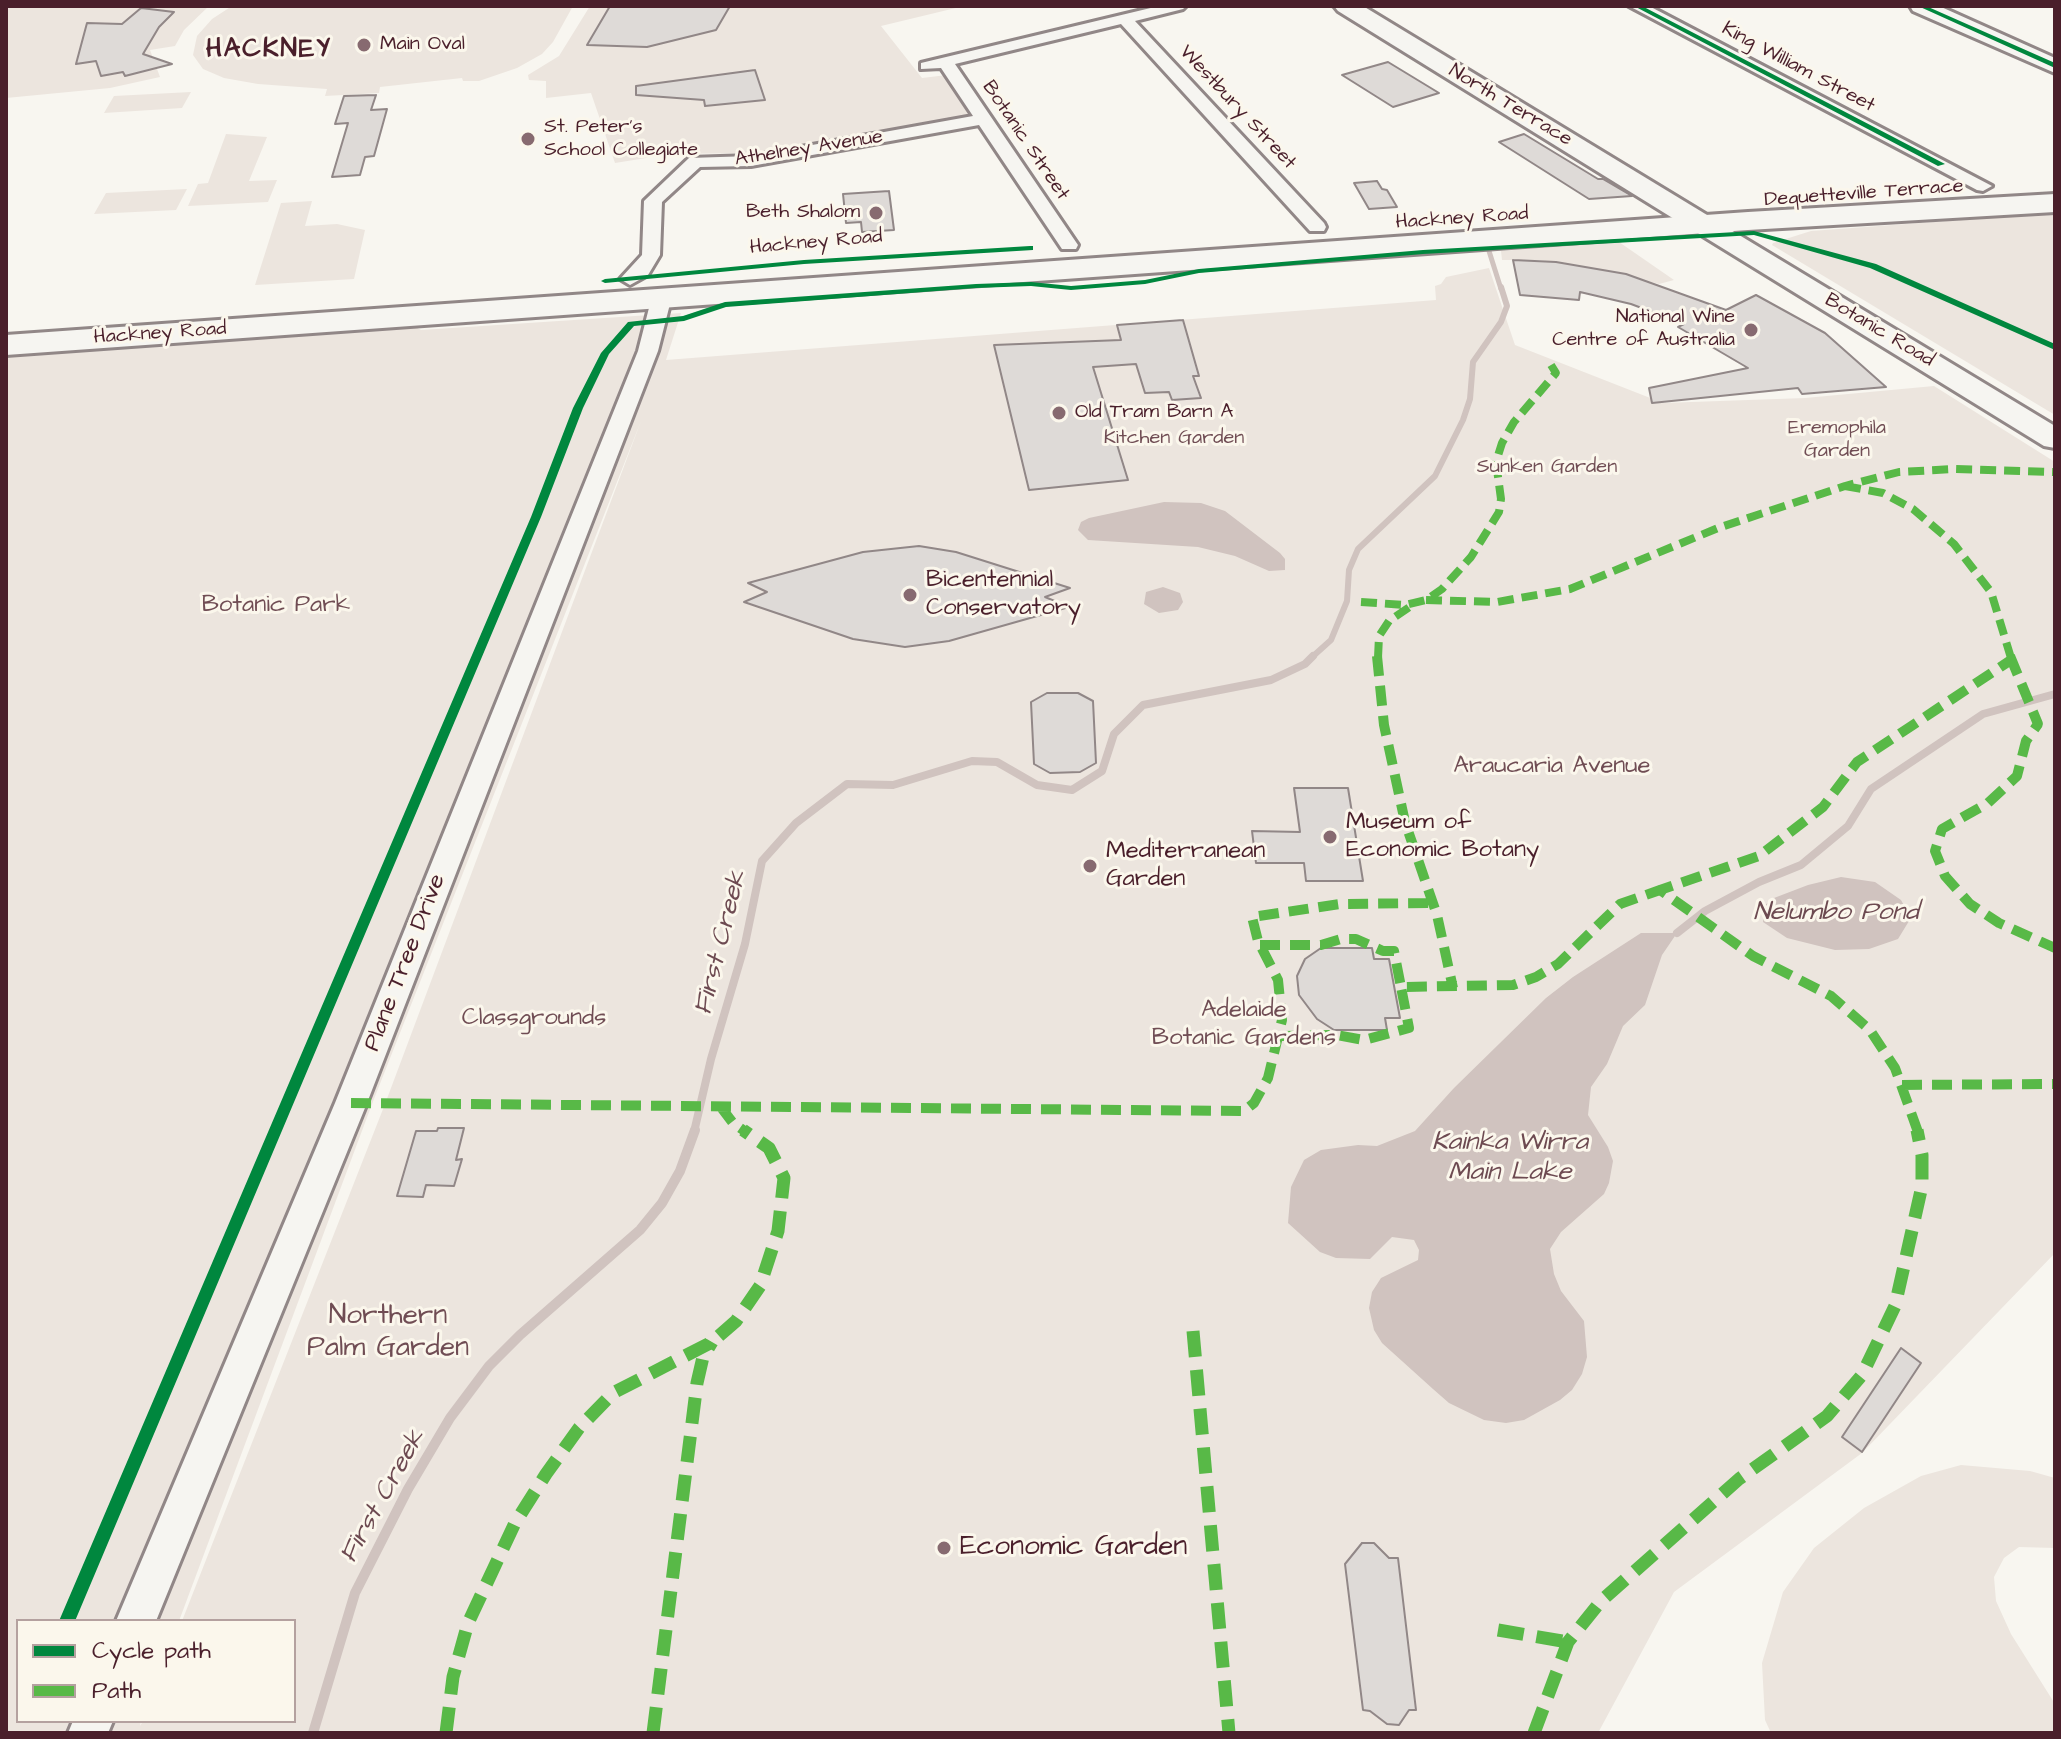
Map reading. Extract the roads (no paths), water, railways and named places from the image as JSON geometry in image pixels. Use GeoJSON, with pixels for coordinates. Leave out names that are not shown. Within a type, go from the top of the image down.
{"type":"FeatureCollection","features":[{"type":"Feature","properties":{"kind":"main road","name":"North Terrace"},"geometry":{"type":"LineString","coordinates":[[1346,6],[1702,224]]}},
{"type":"Feature","properties":{"kind":"main road"},"geometry":{"type":"LineString","coordinates":[[1921,6],[2055,66]]}},
{"type":"Feature","properties":{"kind":"main road","name":"Dequetteville Terrace"},"geometry":{"type":"LineString","coordinates":[[1702,224],[1817,216],[1994,196],[2055,182]]}},
{"type":"Feature","properties":{"kind":"main road","name":"Dequetteville Terrace"},"geometry":{"type":"LineString","coordinates":[[1673,206],[1994,196],[2055,203]]}},
{"type":"Feature","properties":{"kind":"main road","name":"Hackney Road"},"geometry":{"type":"LineString","coordinates":[[6,345],[804,262],[1673,206]]}},
{"type":"Feature","properties":{"kind":"main road"},"geometry":{"type":"LineString","coordinates":[[1749,252],[1762,239],[1817,216]]}},
{"type":"Feature","properties":{"kind":"main road","name":"Hackney Road"},"geometry":{"type":"LineString","coordinates":[[6,322],[660,277],[1409,244],[1702,224]]}},
{"type":"Feature","properties":{"kind":"main road","name":"Botanic Road"},"geometry":{"type":"LineString","coordinates":[[1702,224],[2055,439]]}},
{"type":"Feature","properties":{"kind":"main road"},"geometry":{"type":"LineString","coordinates":[[1362,225],[1409,244]]}},
{"type":"Feature","properties":{"kind":"main road"},"geometry":{"type":"LineString","coordinates":[[370,298],[421,305],[650,290],[659,293],[660,277]]}},
{"type":"Feature","properties":{"kind":"street"},"geometry":{"type":"LineString","coordinates":[[927,66],[1178,6]]}},
{"type":"Feature","properties":{"kind":"street","name":"King William Street"},"geometry":{"type":"LineString","coordinates":[[1637,6],[1994,196]]}},
{"type":"Feature","properties":{"kind":"street","name":"Westbury Street"},"geometry":{"type":"LineString","coordinates":[[1125,19],[1317,227]]}},
{"type":"Feature","properties":{"kind":"street","name":"Botanic Street"},"geometry":{"type":"LineString","coordinates":[[945,62],[1069,245]]}},
{"type":"Feature","properties":{"kind":"street","name":"Athelney Avenue"},"geometry":{"type":"LineString","coordinates":[[660,277],[653,201],[695,162],[751,161],[985,119]]}},
{"type":"Feature","properties":{"kind":"street","name":"Plane Tree Drive"},"geometry":{"type":"LineString","coordinates":[[137,1619],[351,1103],[648,351],[660,277]]}},
{"type":"Feature","properties":{"kind":"water"},"geometry":{"type":"Polygon","coordinates":[[[1164,502],[1201,503],[1225,511],[1280,553],[1285,559],[1285,570],[1269,571],[1235,556],[1198,547],[1088,540],[1078,530],[1081,522],[1089,518],[1164,502]]]}},
{"type":"Feature","properties":{"kind":"water"},"geometry":{"type":"Polygon","coordinates":[[[1163,587],[1180,593],[1183,602],[1178,610],[1159,613],[1144,604],[1146,592],[1163,587]]]}},
{"type":"Feature","properties":{"kind":"water","name":"Nelumbo Pond"},"geometry":{"type":"Polygon","coordinates":[[[1841,877],[1875,882],[1901,900],[1909,921],[1898,939],[1869,949],[1835,950],[1787,938],[1763,922],[1765,905],[1774,898],[1841,877]]]}},
{"type":"Feature","properties":{"kind":"water","name":"Kainka Wirra Main Lake"},"geometry":{"type":"Polygon","coordinates":[[[1641,933],[1677,933],[1662,955],[1645,1005],[1623,1026],[1607,1064],[1591,1087],[1588,1115],[1613,1161],[1609,1183],[1604,1194],[1561,1232],[1550,1249],[1554,1274],[1561,1291],[1584,1321],[1587,1357],[1582,1374],[1572,1390],[1560,1400],[1524,1420],[1506,1423],[1484,1420],[1449,1403],[1382,1343],[1374,1330],[1369,1308],[1372,1292],[1381,1278],[1418,1260],[1419,1250],[1414,1240],[1392,1237],[1370,1259],[1336,1258],[1320,1252],[1288,1223],[1291,1187],[1304,1160],[1321,1150],[1377,1146],[1415,1131],[1546,998],[1641,933]]]}},
{"type":"Feature","properties":{"kind":"waterway","name":"First Creek"},"geometry":{"type":"LineString","coordinates":[[1489,251],[1501,289]]}},
{"type":"Feature","properties":{"kind":"waterway","name":"First Creek"},"geometry":{"type":"LineString","coordinates":[[1311,658],[1331,640],[1347,601],[1349,570],[1358,549],[1435,476],[1463,420],[1470,399],[1473,362],[1501,322],[1507,306],[1501,287]]}},
{"type":"Feature","properties":{"kind":"waterway","name":"First Creek"},"geometry":{"type":"LineString","coordinates":[[694,1132],[711,1059],[745,944],[762,861],[796,823],[847,784],[893,785],[972,761],[997,762],[1037,785],[1072,790],[1102,771],[1114,734],[1143,705],[1271,680],[1311,658]]}},
{"type":"Feature","properties":{"kind":"waterway"},"geometry":{"type":"LineString","coordinates":[[1677,933],[1705,911],[1759,882],[1801,865],[1848,826],[1871,789],[1983,714],[2055,694]]}},
{"type":"Feature","properties":{"kind":"waterway","name":"First Creek"},"geometry":{"type":"LineString","coordinates":[[313,1733],[355,1593],[408,1489],[450,1418],[489,1366],[520,1335],[640,1230],[662,1203],[680,1171],[695,1130]]}},
{"type":"Feature","properties":{"kind":"place","name":"Main Oval"},"geometry":{"type":"Point","coordinates":[364,45]}},
{"type":"Feature","properties":{"kind":"place","name":"St. Peter's School Collegiate"},"geometry":{"type":"Point","coordinates":[528,139]}},
{"type":"Feature","properties":{"kind":"place","name":"Beth Shalom"},"geometry":{"type":"Point","coordinates":[876,213]}},
{"type":"Feature","properties":{"kind":"place","name":"National Wine Centre of Australia"},"geometry":{"type":"Point","coordinates":[1751,330]}},
{"type":"Feature","properties":{"kind":"place","name":"Old Tram Barn A"},"geometry":{"type":"Point","coordinates":[1059,413]}},
{"type":"Feature","properties":{"kind":"place","name":"Bicentennial Conservatory"},"geometry":{"type":"Point","coordinates":[910,595]}},
{"type":"Feature","properties":{"kind":"place","name":"Museum of Economic Botany"},"geometry":{"type":"Point","coordinates":[1330,837]}},
{"type":"Feature","properties":{"kind":"place","name":"Mediterranean Garden"},"geometry":{"type":"Point","coordinates":[1090,866]}},
{"type":"Feature","properties":{"kind":"place","name":"Economic Garden"},"geometry":{"type":"Point","coordinates":[944,1548]}},
{"type":"Feature","properties":{"kind":"district","name":"HACKNEY"},"geometry":{"type":"Point","coordinates":[269,51]}},
{"type":"Feature","properties":{"kind":"park label","name":"Kitchen Garden"},"geometry":{"type":"Point","coordinates":[1174,439]}},
{"type":"Feature","properties":{"kind":"park label","name":"Eremophila Garden"},"geometry":{"type":"Point","coordinates":[1837,440]}},
{"type":"Feature","properties":{"kind":"park label","name":"Sunken Garden"},"geometry":{"type":"Point","coordinates":[1547,468]}},
{"type":"Feature","properties":{"kind":"park label","name":"Botanic Park"},"geometry":{"type":"Point","coordinates":[276,606]}},
{"type":"Feature","properties":{"kind":"park label","name":"Araucaria Avenue"},"geometry":{"type":"Point","coordinates":[1552,767]}},
{"type":"Feature","properties":{"kind":"park label","name":"Classgrounds"},"geometry":{"type":"Point","coordinates":[534,1019]}},
{"type":"Feature","properties":{"kind":"park label","name":"Adelaide Botanic Gardens"},"geometry":{"type":"Point","coordinates":[1244,1025]}},
{"type":"Feature","properties":{"kind":"park label","name":"Northern Palm Garden"},"geometry":{"type":"Point","coordinates":[388,1333]}}]}
